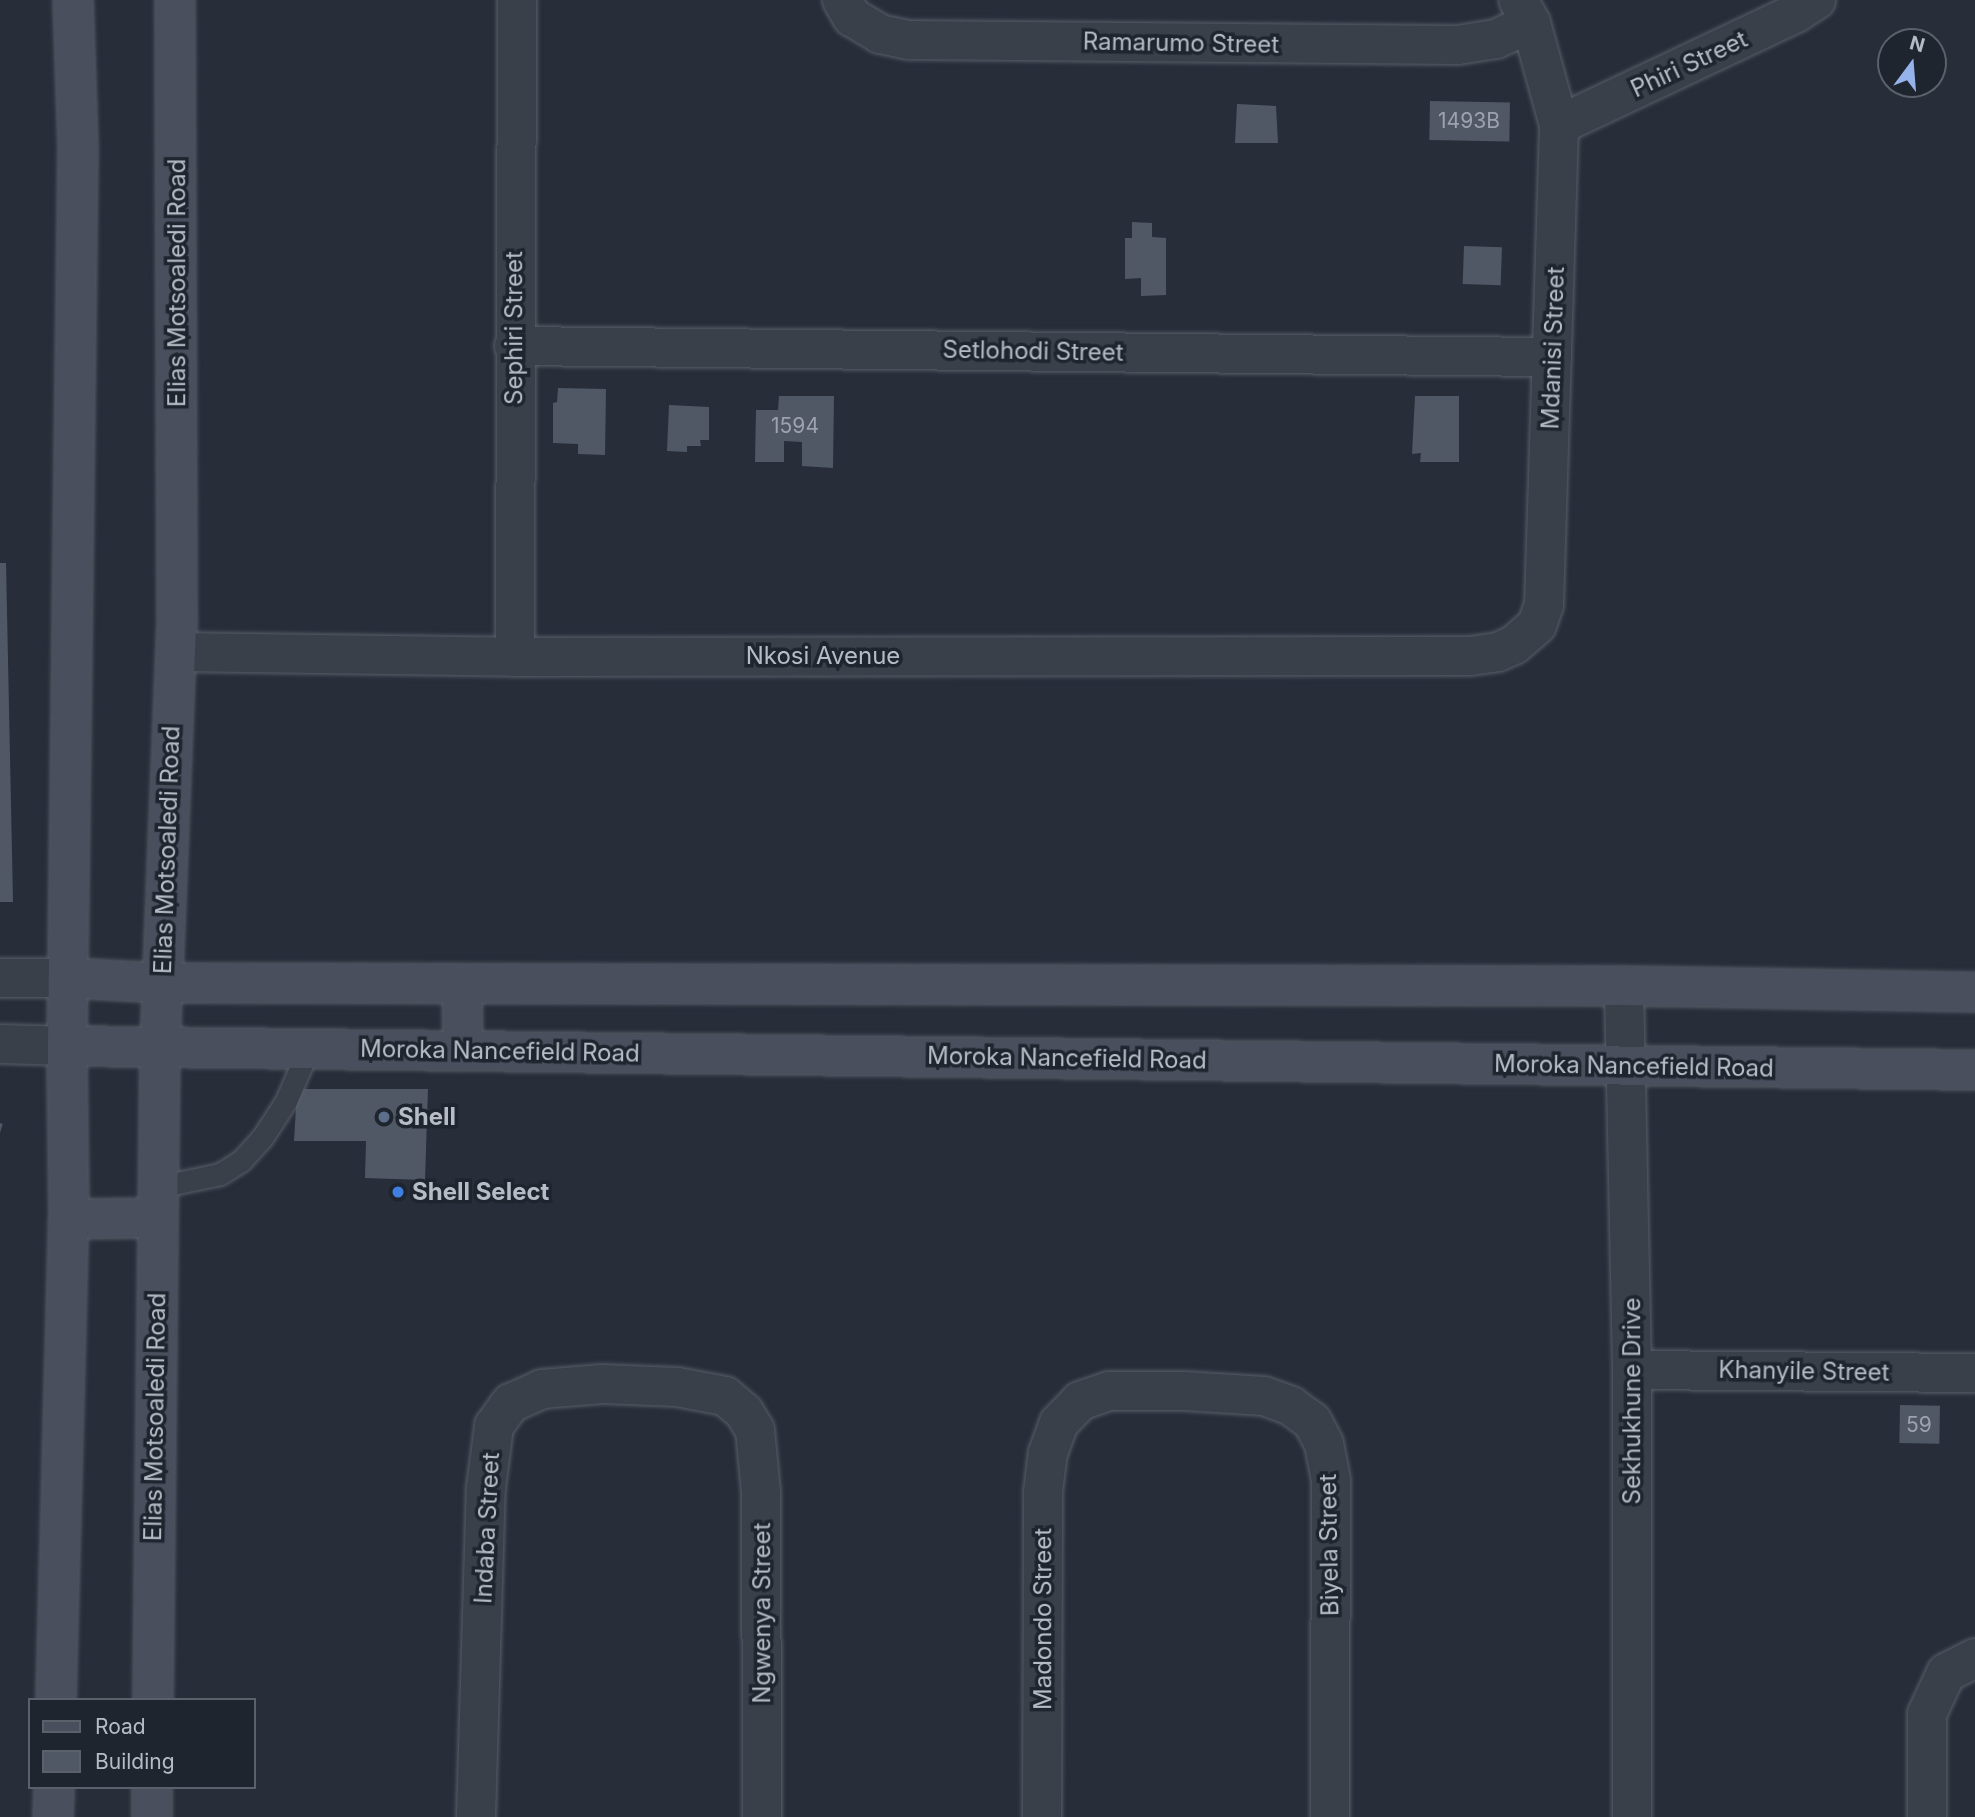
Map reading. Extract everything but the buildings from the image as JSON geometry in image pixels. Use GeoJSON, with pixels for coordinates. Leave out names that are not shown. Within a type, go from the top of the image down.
{"type":"FeatureCollection","features":[{"type":"Feature","properties":{"kind":"main road"},"geometry":{"type":"LineString","coordinates":[[56,1698],[69,1219],[67,1046],[78,148],[73,0]]}},
{"type":"Feature","properties":{"kind":"main road","name":"Elias Motsoaledi Road"},"geometry":{"type":"LineString","coordinates":[[153,1698],[160,1047],[176,652],[175,0]]}},
{"type":"Feature","properties":{"kind":"main road"},"geometry":{"type":"LineString","coordinates":[[69,978],[162,983],[1623,986],[1975,992]]}},
{"type":"Feature","properties":{"kind":"main road"},"geometry":{"type":"LineString","coordinates":[[462,984],[463,1051]]}},
{"type":"Feature","properties":{"kind":"main road","name":"Moroka Nancefield Road"},"geometry":{"type":"LineString","coordinates":[[67,1046],[1975,1070]]}},
{"type":"Feature","properties":{"kind":"main road"},"geometry":{"type":"LineString","coordinates":[[69,1219],[157,1203]]}},
{"type":"Feature","properties":{"kind":"main road"},"geometry":{"type":"LineString","coordinates":[[53,1817],[54,1789]]}},
{"type":"Feature","properties":{"kind":"main road"},"geometry":{"type":"LineString","coordinates":[[152,1789],[152,1817]]}},
{"type":"Feature","properties":{"kind":"street","name":"Sephiri Street"},"geometry":{"type":"LineString","coordinates":[[515,657],[517,0]]}},
{"type":"Feature","properties":{"kind":"street","name":"Ramarumo Street"},"geometry":{"type":"LineString","coordinates":[[842,0],[852,17],[880,34],[909,40],[1458,45],[1496,39],[1524,12]]}},
{"type":"Feature","properties":{"kind":"street","name":"Phiri Street"},"geometry":{"type":"LineString","coordinates":[[1559,125],[1797,13],[1816,0]]}},
{"type":"Feature","properties":{"kind":"street","name":"Mdanisi Street"},"geometry":{"type":"LineString","coordinates":[[1470,656],[1498,652],[1514,645],[1527,636],[1542,615],[1559,125],[1524,12]]}},
{"type":"Feature","properties":{"kind":"street","name":"Setlohodi Street"},"geometry":{"type":"LineString","coordinates":[[514,346],[1552,357]]}},
{"type":"Feature","properties":{"kind":"street","name":"Nkosi Avenue"},"geometry":{"type":"LineString","coordinates":[[176,652],[515,657],[1470,656]]}},
{"type":"Feature","properties":{"kind":"street"},"geometry":{"type":"LineString","coordinates":[[0,978],[69,978]]}},
{"type":"Feature","properties":{"kind":"street","name":"Sekhukhune Drive"},"geometry":{"type":"LineString","coordinates":[[1623,986],[1627,1067],[1632,1370],[1632,1817]]}},
{"type":"Feature","properties":{"kind":"street"},"geometry":{"type":"LineString","coordinates":[[0,1044],[67,1046]]}},
{"type":"Feature","properties":{"kind":"street","name":"Khanyile Street"},"geometry":{"type":"LineString","coordinates":[[1632,1370],[1975,1373]]}},
{"type":"Feature","properties":{"kind":"street","name":"Indaba Street"},"geometry":{"type":"LineString","coordinates":[[476,1817],[486,1488],[494,1426],[511,1403],[542,1389],[602,1384],[677,1387],[725,1395],[744,1412]]}},
{"type":"Feature","properties":{"kind":"street","name":"Biyela Street"},"geometry":{"type":"LineString","coordinates":[[1059,1423],[1080,1401],[1109,1391],[1264,1396],[1291,1406],[1312,1420],[1324,1444],[1331,1481],[1330,1817]]}},
{"type":"Feature","properties":{"kind":"street","name":"Ngwenya Street"},"geometry":{"type":"LineString","coordinates":[[744,1412],[755,1430],[760,1453],[762,1817]]}},
{"type":"Feature","properties":{"kind":"street","name":"Madondo Street"},"geometry":{"type":"LineString","coordinates":[[1042,1817],[1043,1492],[1048,1453],[1059,1423]]}},
{"type":"Feature","properties":{"kind":"street"},"geometry":{"type":"LineString","coordinates":[[1927,1817],[1927,1714],[1946,1673],[1975,1658]]}},
{"type":"Feature","properties":{"kind":"lane"},"geometry":{"type":"LineString","coordinates":[[157,1203],[220,1174],[241,1161],[262,1138],[286,1101],[310,1048]]}},
{"type":"Feature","properties":{"kind":"place","name":"Shell"},"geometry":{"type":"Point","coordinates":[384,1117]}},
{"type":"Feature","properties":{"kind":"place","name":"Shell Select"},"geometry":{"type":"Point","coordinates":[398,1192]}}]}
